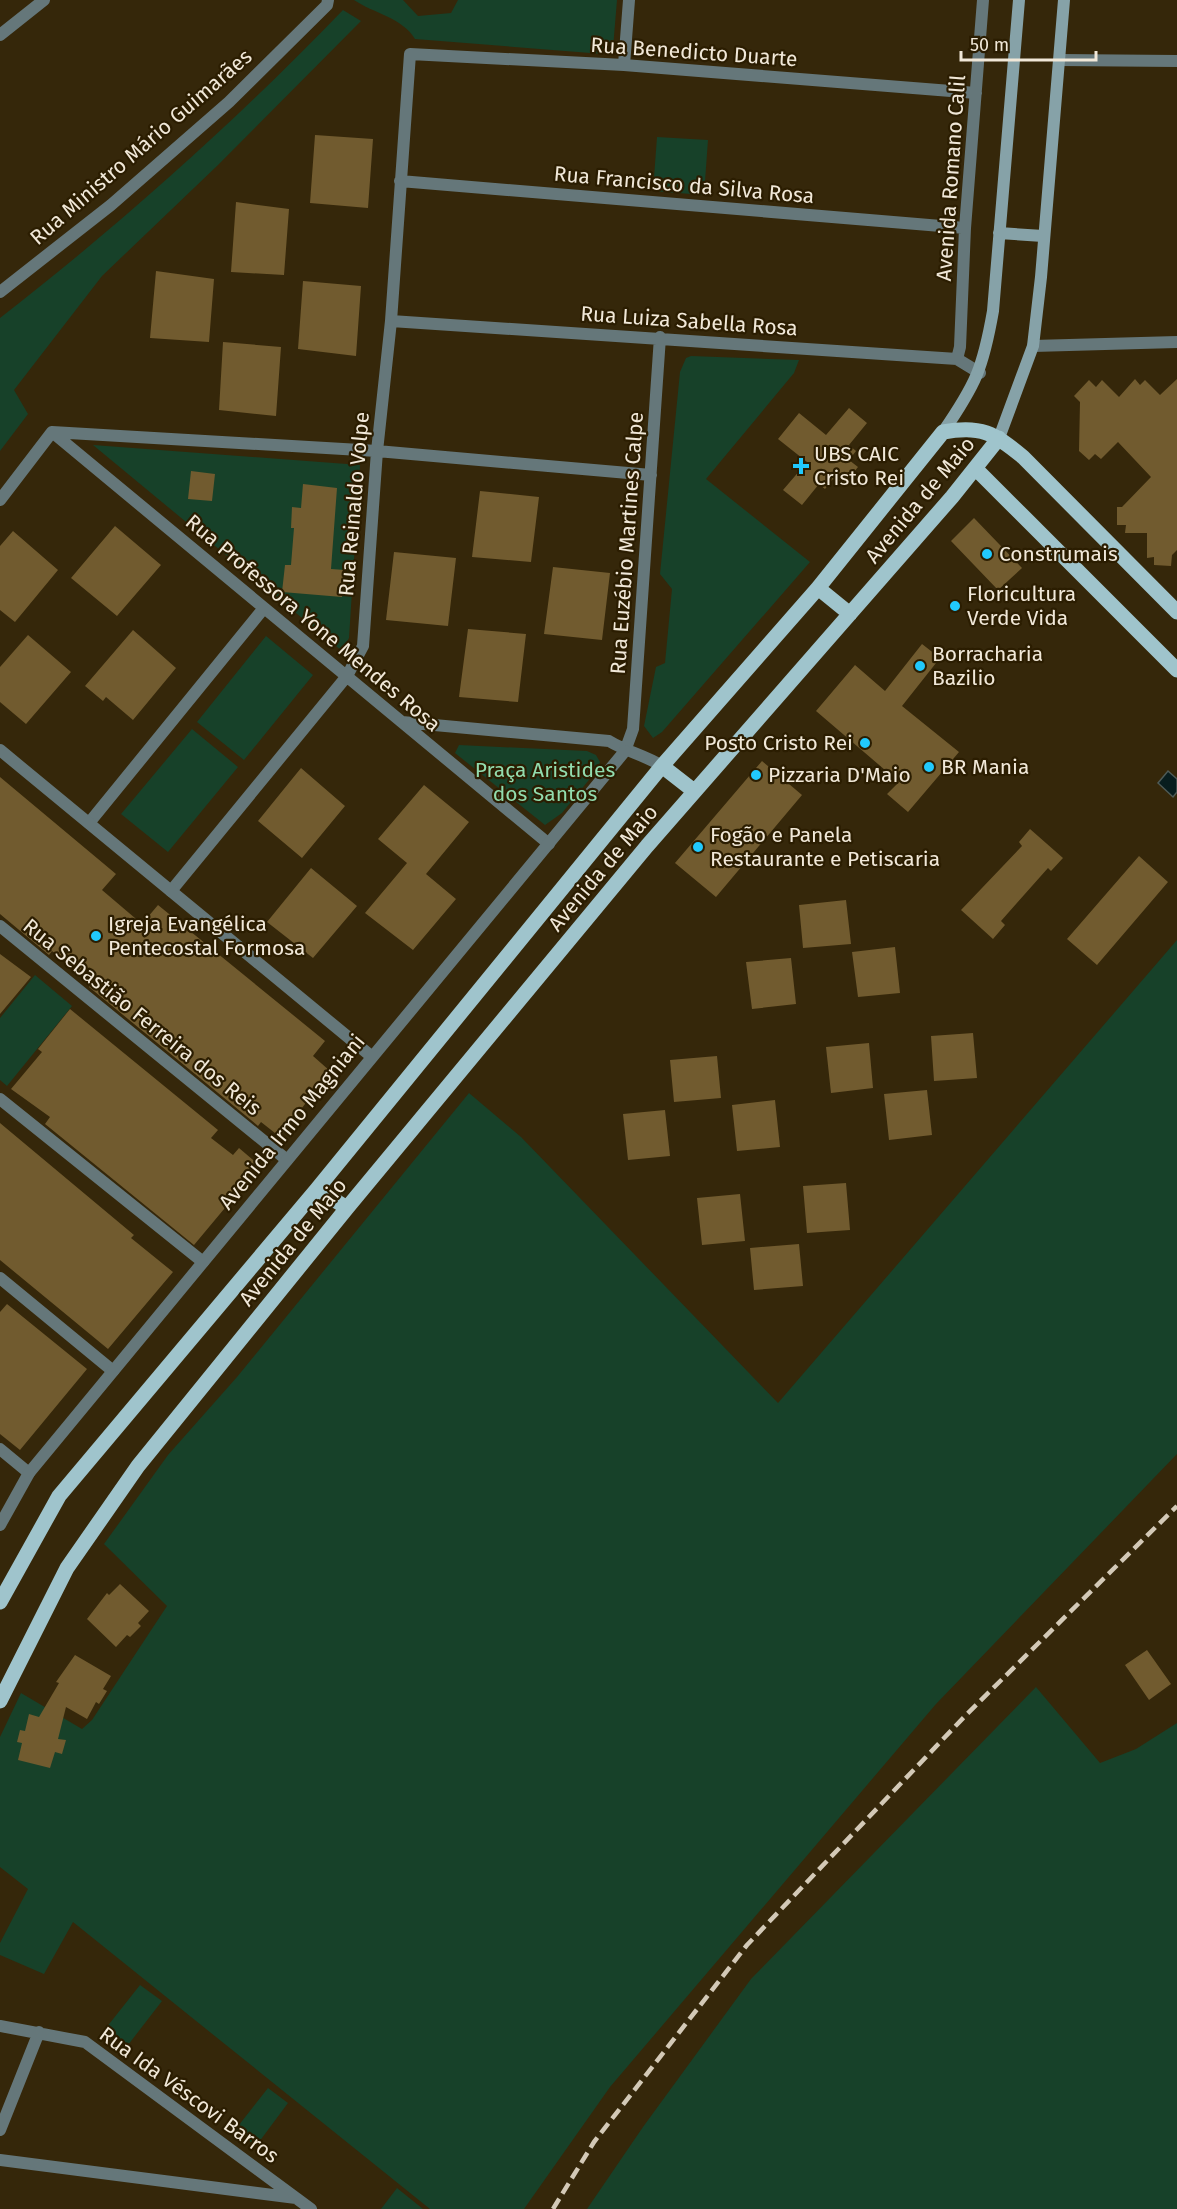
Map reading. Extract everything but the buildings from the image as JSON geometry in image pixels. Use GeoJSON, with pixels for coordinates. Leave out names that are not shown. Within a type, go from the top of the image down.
{"type":"FeatureCollection","features":[{"type":"Feature","properties":{"kind":"main road","name":"Avenida de Maio"},"geometry":{"type":"LineString","coordinates":[[0,1602],[60,1496],[317,1189],[662,766],[818,588],[943,432],[980,373],[993,310],[1019,0]]}},
{"type":"Feature","properties":{"kind":"main road","name":"Avenida de Maio"},"geometry":{"type":"LineString","coordinates":[[0,1701],[67,1568],[138,1466],[347,1208],[694,791],[850,614],[999,438],[1025,374],[1033,345],[1041,277],[1064,0]]}},
{"type":"Feature","properties":{"kind":"main road"},"geometry":{"type":"LineString","coordinates":[[999,233],[1043,236]]}},
{"type":"Feature","properties":{"kind":"main road"},"geometry":{"type":"LineString","coordinates":[[943,432],[973,428],[999,438],[1023,457],[1177,612]]}},
{"type":"Feature","properties":{"kind":"main road"},"geometry":{"type":"LineString","coordinates":[[975,469],[1177,670]]}},
{"type":"Feature","properties":{"kind":"main road"},"geometry":{"type":"LineString","coordinates":[[818,588],[850,614]]}},
{"type":"Feature","properties":{"kind":"main road"},"geometry":{"type":"LineString","coordinates":[[662,766],[694,791]]}},
{"type":"Feature","properties":{"kind":"main road"},"geometry":{"type":"LineString","coordinates":[[317,1189],[347,1208]]}},
{"type":"Feature","properties":{"kind":"street"},"geometry":{"type":"LineString","coordinates":[[0,35],[44,0]]}},
{"type":"Feature","properties":{"kind":"street","name":"Rua Ministro Mário Guimarães"},"geometry":{"type":"LineString","coordinates":[[0,292],[111,205],[229,102],[327,4],[328,0]]}},
{"type":"Feature","properties":{"kind":"street"},"geometry":{"type":"LineString","coordinates":[[624,65],[629,0]]}},
{"type":"Feature","properties":{"kind":"street","name":"Avenida Romano Calil"},"geometry":{"type":"LineString","coordinates":[[957,359],[960,347],[965,228],[983,0]]}},
{"type":"Feature","properties":{"kind":"street","name":"Rua Benedicto Duarte"},"geometry":{"type":"LineString","coordinates":[[410,54],[624,65],[976,93]]}},
{"type":"Feature","properties":{"kind":"street","name":"Rua Reinaldo Volpe"},"geometry":{"type":"LineString","coordinates":[[171,891],[347,676],[363,646],[391,321],[410,54]]}},
{"type":"Feature","properties":{"kind":"street"},"geometry":{"type":"LineString","coordinates":[[1060,60],[1177,61]]}},
{"type":"Feature","properties":{"kind":"street","name":"Rua Francisco da Silva Rosa"},"geometry":{"type":"LineString","coordinates":[[400,181],[965,228]]}},
{"type":"Feature","properties":{"kind":"street","name":"Rua Luiza Sabella Rosa"},"geometry":{"type":"LineString","coordinates":[[391,321],[660,337],[957,359],[969,364],[980,373]]}},
{"type":"Feature","properties":{"kind":"street","name":"Rua Euzébio Martines Calpe"},"geometry":{"type":"LineString","coordinates":[[625,751],[633,729],[660,337]]}},
{"type":"Feature","properties":{"kind":"street"},"geometry":{"type":"LineString","coordinates":[[1033,345],[1177,342]]}},
{"type":"Feature","properties":{"kind":"street"},"geometry":{"type":"LineString","coordinates":[[0,500],[52,432],[378,451],[651,475]]}},
{"type":"Feature","properties":{"kind":"street","name":"Rua Professora Yone Mendes Rosa"},"geometry":{"type":"LineString","coordinates":[[52,432],[549,844]]}},
{"type":"Feature","properties":{"kind":"street"},"geometry":{"type":"LineString","coordinates":[[89,824],[264,608]]}},
{"type":"Feature","properties":{"kind":"street"},"geometry":{"type":"LineString","coordinates":[[402,722],[609,741],[625,751],[646,755],[662,766]]}},
{"type":"Feature","properties":{"kind":"street"},"geometry":{"type":"LineString","coordinates":[[0,750],[371,1056]]}},
{"type":"Feature","properties":{"kind":"street","name":"Avenida Irmo Magniani"},"geometry":{"type":"LineString","coordinates":[[0,1525],[29,1473],[625,751]]}},
{"type":"Feature","properties":{"kind":"street","name":"Rua Sebastião Ferreira dos Reis"},"geometry":{"type":"LineString","coordinates":[[0,926],[287,1160]]}},
{"type":"Feature","properties":{"kind":"street"},"geometry":{"type":"LineString","coordinates":[[0,1099],[203,1262]]}},
{"type":"Feature","properties":{"kind":"street"},"geometry":{"type":"LineString","coordinates":[[0,1278],[113,1371]]}},
{"type":"Feature","properties":{"kind":"street"},"geometry":{"type":"LineString","coordinates":[[0,1449],[29,1473]]}},
{"type":"Feature","properties":{"kind":"street","name":"Rua Ida Véscovi Barros"},"geometry":{"type":"LineString","coordinates":[[0,2026],[85,2042],[310,2209]]}},
{"type":"Feature","properties":{"kind":"street"},"geometry":{"type":"LineString","coordinates":[[0,2130],[39,2032]]}},
{"type":"Feature","properties":{"kind":"street"},"geometry":{"type":"LineString","coordinates":[[0,2160],[297,2198]]}},
{"type":"Feature","properties":{"kind":"green space"},"geometry":{"type":"Polygon","coordinates":[[[354,0],[403,0],[418,16],[451,13],[458,0],[617,0],[613,48],[603,54],[415,39],[403,26],[354,0]]]}},
{"type":"Feature","properties":{"kind":"green space"},"geometry":{"type":"Polygon","coordinates":[[[343,10],[361,21],[218,165],[102,276],[14,390],[28,414],[0,451],[0,318],[90,246],[177,170],[261,92],[343,10]]]}},
{"type":"Feature","properties":{"kind":"green space"},"geometry":{"type":"Polygon","coordinates":[[[657,137],[708,140],[704,195],[653,191],[657,137]]]}},
{"type":"Feature","properties":{"kind":"green space"},"geometry":{"type":"Polygon","coordinates":[[[691,356],[799,360],[794,373],[706,479],[810,562],[662,732],[653,738],[644,726],[656,667],[665,663],[672,589],[660,574],[680,372],[686,358],[691,356]]]}},
{"type":"Feature","properties":{"kind":"green space"},"geometry":{"type":"Polygon","coordinates":[[[93,445],[360,465],[349,638],[342,651],[93,445]]]}},
{"type":"Feature","properties":{"kind":"green space"},"geometry":{"type":"Polygon","coordinates":[[[266,636],[313,675],[244,760],[197,722],[266,636]]]}},
{"type":"Feature","properties":{"kind":"green space"},"geometry":{"type":"Polygon","coordinates":[[[192,729],[238,767],[168,852],[121,814],[192,729]]]}},
{"type":"Feature","properties":{"kind":"green space","name":"Praça Aristides dos Santos"},"geometry":{"type":"Polygon","coordinates":[[[459,745],[587,751],[596,755],[600,762],[597,770],[562,813],[545,825],[455,753],[459,745]]]}},
{"type":"Feature","properties":{"kind":"green space"},"geometry":{"type":"Polygon","coordinates":[[[1177,940],[1177,1454],[936,1704],[610,2087],[524,2209],[430,2209],[73,1922],[44,1974],[0,1955],[0,1943],[28,1889],[0,1867],[0,1737],[21,1693],[82,1729],[92,1720],[167,1606],[104,1544],[168,1455],[237,1377],[469,1093],[521,1137],[778,1403],[1177,940]]]}},
{"type":"Feature","properties":{"kind":"green space"},"geometry":{"type":"Polygon","coordinates":[[[35,975],[72,1006],[7,1086],[0,1080],[0,1018],[35,975]]]}},
{"type":"Feature","properties":{"kind":"green space"},"geometry":{"type":"Polygon","coordinates":[[[1036,1687],[1100,1763],[1136,1749],[1177,1723],[1177,2209],[587,2209],[643,2127],[751,1979],[1036,1687]]]}},
{"type":"Feature","properties":{"kind":"green space"},"geometry":{"type":"Polygon","coordinates":[[[140,1985],[162,2001],[128,2045],[106,2028],[140,1985]]]}},
{"type":"Feature","properties":{"kind":"green space"},"geometry":{"type":"Polygon","coordinates":[[[268,2088],[288,2103],[256,2146],[235,2130],[268,2088]]]}},
{"type":"Feature","properties":{"kind":"green space"},"geometry":{"type":"Polygon","coordinates":[[[397,2188],[423,2209],[381,2209],[397,2188]]]}},
{"type":"Feature","properties":{"kind":"water"},"geometry":{"type":"Polygon","coordinates":[[[1168,771],[1177,779],[1177,792],[1173,797],[1158,783],[1168,771]]]}},
{"type":"Feature","properties":{"kind":"railway"},"geometry":{"type":"LineString","coordinates":[[553,2209],[594,2142],[747,1945],[966,1715],[1177,1506]]}},
{"type":"Feature","properties":{"kind":"place","name":"UBS CAIC Cristo Rei"},"geometry":{"type":"Point","coordinates":[801,466]}},
{"type":"Feature","properties":{"kind":"place","name":"Construmais"},"geometry":{"type":"Point","coordinates":[987,554]}},
{"type":"Feature","properties":{"kind":"place","name":"Floricultura Verde Vida"},"geometry":{"type":"Point","coordinates":[955,606]}},
{"type":"Feature","properties":{"kind":"place","name":"Borracharia Bazilio"},"geometry":{"type":"Point","coordinates":[920,666]}},
{"type":"Feature","properties":{"kind":"place","name":"Posto Cristo Rei"},"geometry":{"type":"Point","coordinates":[865,743]}},
{"type":"Feature","properties":{"kind":"place","name":"BR Mania"},"geometry":{"type":"Point","coordinates":[929,767]}},
{"type":"Feature","properties":{"kind":"place","name":"Pizzaria D'Maio"},"geometry":{"type":"Point","coordinates":[756,775]}},
{"type":"Feature","properties":{"kind":"place","name":"Fogão e Panela Restaurante e Petiscaria"},"geometry":{"type":"Point","coordinates":[698,847]}},
{"type":"Feature","properties":{"kind":"place","name":"Igreja Evangélica Pentecostal Formosa"},"geometry":{"type":"Point","coordinates":[96,936]}}]}
